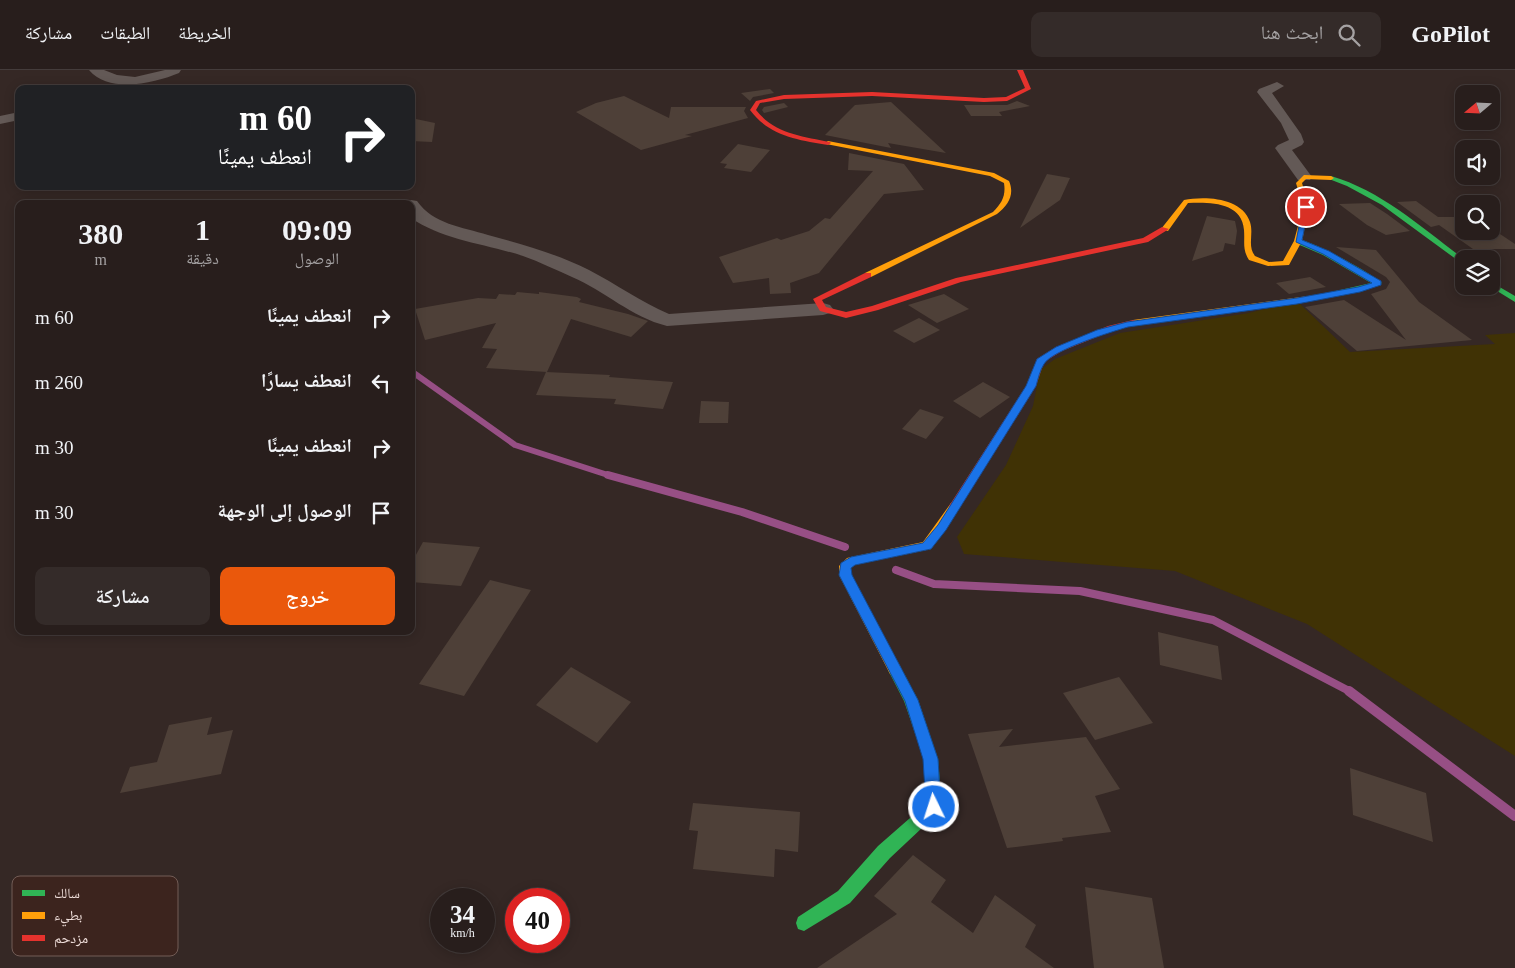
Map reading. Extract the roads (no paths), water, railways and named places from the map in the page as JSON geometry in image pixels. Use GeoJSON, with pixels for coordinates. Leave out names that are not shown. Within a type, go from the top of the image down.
{"type":"FeatureCollection","features":[{"type":"Feature","properties":{"kind":"street"},"geometry":{"type":"LineString","coordinates":[[95,70],[108,78],[136,82],[153,79],[175,70]]}},
{"type":"Feature","properties":{"kind":"street"},"geometry":{"type":"LineString","coordinates":[[823,309],[817,299],[995,213],[1008,202],[1010,190],[1007,182],[992,174],[782,134],[759,120],[753,110],[758,102],[784,97],[872,94],[984,100],[1007,99],[1028,89],[1020,70]]}},
{"type":"Feature","properties":{"kind":"street"},"geometry":{"type":"LineString","coordinates":[[1277,86],[1264,92],[1269,102],[1291,125],[1298,142],[1284,148],[1304,177]]}},
{"type":"Feature","properties":{"kind":"street"},"geometry":{"type":"LineString","coordinates":[[0,120],[15,117]]}},
{"type":"Feature","properties":{"kind":"street"},"geometry":{"type":"LineString","coordinates":[[415,213],[432,224],[531,253],[582,274],[640,309],[667,320],[823,309],[846,315],[875,308],[959,280],[1145,240],[1166,228],[1186,201],[1206,198],[1234,207],[1244,215],[1249,231],[1246,249],[1251,256],[1261,263],[1275,265],[1286,263],[1298,241],[1306,207],[1299,183],[1304,177],[1334,178],[1371,194],[1455,257]]}},
{"type":"Feature","properties":{"kind":"street"},"geometry":{"type":"LineString","coordinates":[[804,923],[844,896],[884,852],[934,807],[931,759],[912,700],[846,575],[845,566],[851,561],[927,546],[942,528],[1031,386],[1040,361],[1059,349],[1096,333],[1127,324],[1297,301],[1360,289],[1378,283],[1326,253],[1298,241]]}},
{"type":"Feature","properties":{"kind":"street"},"geometry":{"type":"LineString","coordinates":[[1500,290],[1515,300]]}},
{"type":"Feature","properties":{"kind":"waterway"},"geometry":{"type":"LineString","coordinates":[[415,374],[515,445],[611,476]]}},
{"type":"Feature","properties":{"kind":"waterway"},"geometry":{"type":"LineString","coordinates":[[608,475],[742,512],[845,547]]}},
{"type":"Feature","properties":{"kind":"waterway"},"geometry":{"type":"LineString","coordinates":[[896,570],[934,584],[1080,591],[1213,620],[1351,692]]}},
{"type":"Feature","properties":{"kind":"waterway"},"geometry":{"type":"LineString","coordinates":[[1349,691],[1515,816]]}}]}
